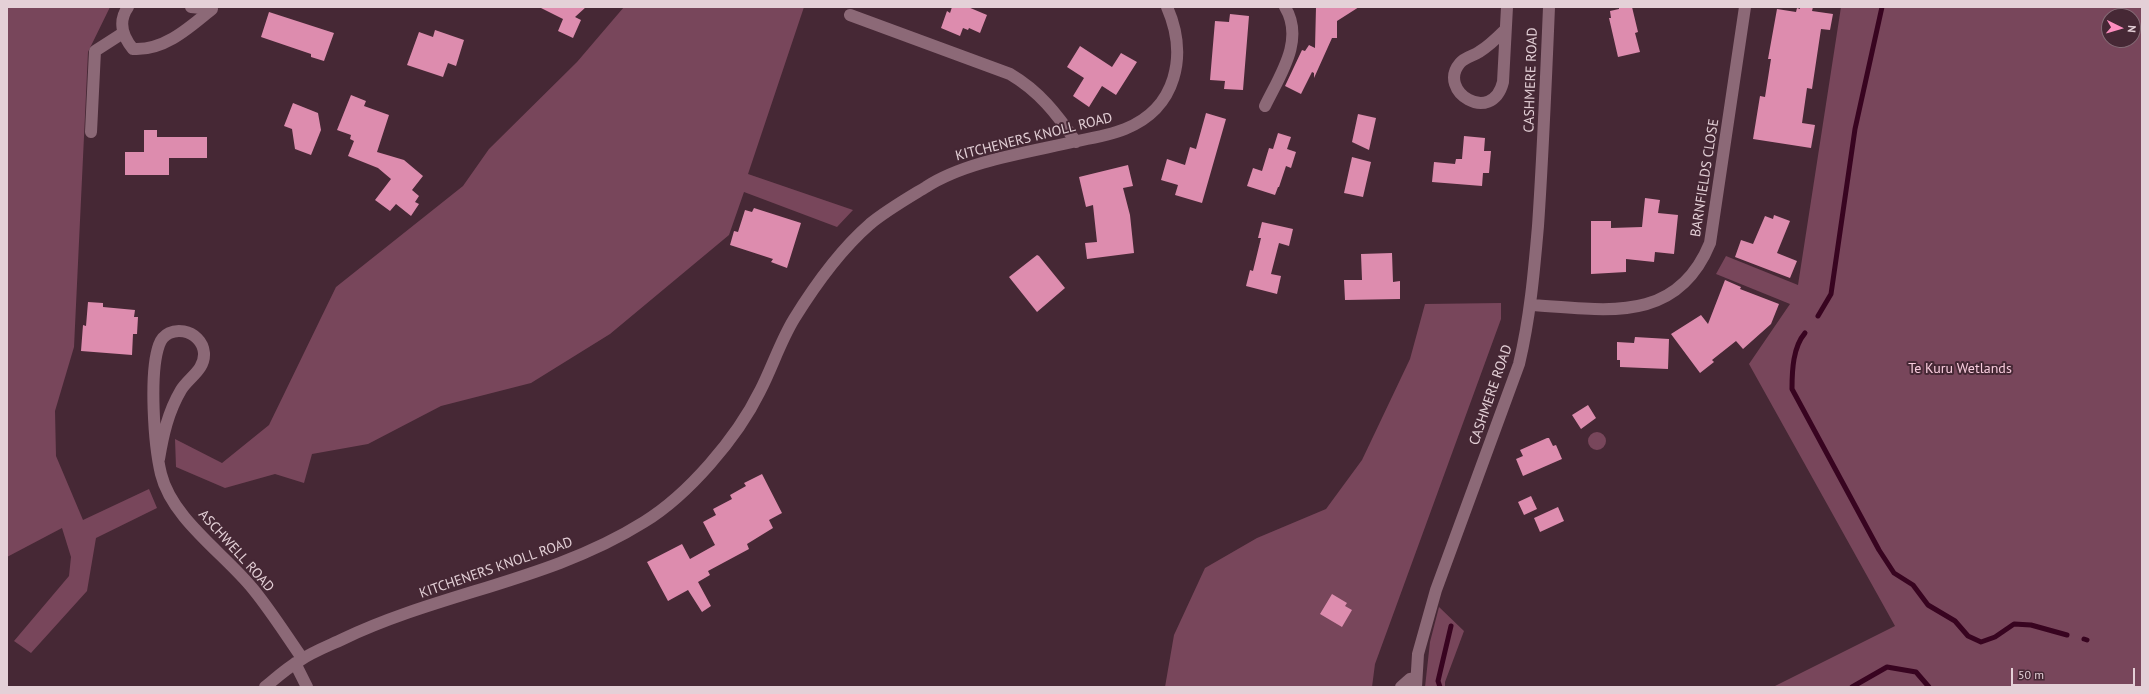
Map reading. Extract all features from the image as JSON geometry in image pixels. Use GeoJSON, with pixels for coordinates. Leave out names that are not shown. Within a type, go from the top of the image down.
{"type":"FeatureCollection","features":[{"type":"Feature","properties":{"kind":"street"},"geometry":{"type":"LineString","coordinates":[[128,7],[122,15],[123,33],[133,48],[144,49],[170,41],[214,8]]}},
{"type":"Feature","properties":{"kind":"street"},"geometry":{"type":"LineString","coordinates":[[191,7],[214,8]]}},
{"type":"Feature","properties":{"kind":"street","name":"KITCHENERS KNOLL ROAD"},"geometry":{"type":"LineString","coordinates":[[265,687],[298,661],[376,623],[559,565],[603,546],[646,521],[691,484],[725,446],[759,394],[793,321],[835,260],[871,224],[929,184],[965,168],[1125,129],[1150,115],[1160,105],[1175,76],[1177,57],[1175,26],[1167,7]]}},
{"type":"Feature","properties":{"kind":"street"},"geometry":{"type":"LineString","coordinates":[[1265,106],[1292,46],[1293,31],[1290,16],[1284,7]]}},
{"type":"Feature","properties":{"kind":"street"},"geometry":{"type":"LineString","coordinates":[[1505,30],[1479,53],[1460,63],[1456,72],[1455,82],[1457,90],[1462,97],[1470,101],[1486,102],[1495,98],[1500,91],[1507,7]]}},
{"type":"Feature","properties":{"kind":"street","name":"CASHMERE ROAD"},"geometry":{"type":"LineString","coordinates":[[1416,683],[1423,630],[1436,590],[1519,364],[1531,305],[1544,150],[1549,7]]}},
{"type":"Feature","properties":{"kind":"street","name":"BARNFIELDS CLOSE"},"geometry":{"type":"LineString","coordinates":[[1531,305],[1632,308],[1664,297],[1678,289],[1694,274],[1704,258],[1710,243],[1745,7]]}},
{"type":"Feature","properties":{"kind":"street"},"geometry":{"type":"LineString","coordinates":[[850,15],[1010,74],[1031,88],[1044,100],[1057,114],[1076,142]]}},
{"type":"Feature","properties":{"kind":"street"},"geometry":{"type":"LineString","coordinates":[[91,132],[96,51],[123,33]]}},
{"type":"Feature","properties":{"kind":"street","name":"ASCHWELL ROAD"},"geometry":{"type":"LineString","coordinates":[[159,459],[166,422],[169,415],[181,389],[203,363],[204,352],[200,342],[192,333],[181,330],[170,333],[160,343],[157,352],[154,426],[159,459],[162,476],[175,504],[253,589],[298,661],[307,687]]}},
{"type":"Feature","properties":{"kind":"street"},"geometry":{"type":"LineString","coordinates":[[1401,687],[1410,679],[1416,683]]}},
{"type":"Feature","properties":{"kind":"green space"},"geometry":{"type":"Polygon","coordinates":[[[7,7],[110,7],[88,52],[74,347],[55,411],[56,456],[83,520],[149,489],[157,508],[96,538],[87,591],[31,653],[14,641],[69,576],[71,557],[62,528],[7,557],[7,7]]]}},
{"type":"Feature","properties":{"kind":"green space"},"geometry":{"type":"Polygon","coordinates":[[[624,7],[804,7],[748,174],[853,210],[837,227],[744,192],[729,235],[610,334],[531,383],[441,406],[368,444],[312,454],[304,483],[275,474],[225,488],[176,467],[175,439],[222,463],[269,425],[336,287],[463,186],[489,149],[577,62],[624,7]]]}},
{"type":"Feature","properties":{"kind":"green space","name":"Te Kuru Wetlands"},"geometry":{"type":"Polygon","coordinates":[[[1841,7],[2142,7],[2142,687],[1773,687],[1895,626],[1749,364],[1790,304],[1716,274],[1726,256],[1798,285],[1841,7]]]}},
{"type":"Feature","properties":{"kind":"green space"},"geometry":{"type":"Polygon","coordinates":[[[1501,303],[1501,319],[1375,664],[1372,687],[1165,687],[1174,635],[1205,568],[1257,538],[1326,509],[1362,460],[1410,359],[1425,304],[1501,303]]]}},
{"type":"Feature","properties":{"kind":"green space"},"geometry":{"type":"Polygon","coordinates":[[[1593,432],[1601,432],[1606,437],[1604,448],[1601,450],[1593,450],[1588,445],[1588,437],[1593,432]]]}},
{"type":"Feature","properties":{"kind":"green space"},"geometry":{"type":"Polygon","coordinates":[[[1439,607],[1464,631],[1445,682],[1445,687],[1425,687],[1430,642],[1439,607]]]}},
{"type":"Feature","properties":{"kind":"building"},"geometry":{"type":"Polygon","coordinates":[[[539,7],[586,7],[575,17],[581,20],[573,38],[558,31],[563,19],[539,7]]]}},
{"type":"Feature","properties":{"kind":"building"},"geometry":{"type":"Polygon","coordinates":[[[952,7],[968,7],[987,15],[980,33],[969,28],[968,30],[963,28],[960,36],[941,28],[947,11],[950,13],[952,7]]]}},
{"type":"Feature","properties":{"kind":"building"},"geometry":{"type":"Polygon","coordinates":[[[1316,7],[1359,7],[1337,21],[1337,38],[1332,38],[1314,78],[1314,73],[1312,72],[1301,94],[1285,86],[1302,50],[1305,51],[1309,45],[1315,48],[1316,7]]]}},
{"type":"Feature","properties":{"kind":"building"},"geometry":{"type":"Polygon","coordinates":[[[1619,7],[1632,7],[1638,32],[1635,33],[1640,52],[1618,57],[1609,18],[1611,18],[1610,11],[1619,9],[1619,7]]]}},
{"type":"Feature","properties":{"kind":"building"},"geometry":{"type":"Polygon","coordinates":[[[1800,7],[1813,7],[1812,11],[1833,14],[1830,30],[1821,29],[1812,89],[1807,88],[1802,123],[1815,125],[1811,148],[1753,139],[1760,96],[1765,97],[1771,59],[1768,59],[1777,9],[1796,12],[1797,8],[1800,9],[1800,7]]]}},
{"type":"Feature","properties":{"kind":"building"},"geometry":{"type":"Polygon","coordinates":[[[269,12],[334,33],[324,61],[311,57],[311,54],[261,37],[269,12]]]}},
{"type":"Feature","properties":{"kind":"building"},"geometry":{"type":"Polygon","coordinates":[[[1230,14],[1249,16],[1243,90],[1224,89],[1225,81],[1210,80],[1215,21],[1229,22],[1230,14]]]}},
{"type":"Feature","properties":{"kind":"building"},"geometry":{"type":"Polygon","coordinates":[[[435,30],[464,40],[456,66],[448,63],[443,77],[407,65],[419,32],[433,37],[435,30]]]}},
{"type":"Feature","properties":{"kind":"building"},"geometry":{"type":"Polygon","coordinates":[[[1080,46],[1112,67],[1121,53],[1137,62],[1116,95],[1102,86],[1089,107],[1073,96],[1084,78],[1067,67],[1080,46]]]}},
{"type":"Feature","properties":{"kind":"building"},"geometry":{"type":"Polygon","coordinates":[[[351,95],[366,101],[364,106],[389,115],[377,152],[404,160],[423,176],[412,190],[419,196],[415,202],[419,204],[411,216],[396,204],[390,211],[375,200],[391,179],[378,168],[348,156],[354,141],[350,139],[351,135],[337,130],[351,95]]]}},
{"type":"Feature","properties":{"kind":"building"},"geometry":{"type":"Polygon","coordinates":[[[293,103],[318,113],[321,130],[311,155],[295,149],[292,129],[284,126],[293,103]]]}},
{"type":"Feature","properties":{"kind":"building"},"geometry":{"type":"Polygon","coordinates":[[[1206,113],[1226,119],[1202,203],[1175,195],[1178,185],[1161,180],[1167,159],[1185,165],[1190,147],[1196,149],[1206,113]]]}},
{"type":"Feature","properties":{"kind":"building"},"geometry":{"type":"Polygon","coordinates":[[[1358,114],[1376,118],[1369,150],[1352,142],[1358,114]]]}},
{"type":"Feature","properties":{"kind":"building"},"geometry":{"type":"Polygon","coordinates":[[[144,130],[157,130],[157,137],[207,137],[207,158],[169,158],[169,175],[125,175],[125,152],[144,152],[144,130]]]}},
{"type":"Feature","properties":{"kind":"building"},"geometry":{"type":"Polygon","coordinates":[[[1278,133],[1291,137],[1287,149],[1296,152],[1291,168],[1286,166],[1275,195],[1247,186],[1253,168],[1262,171],[1269,148],[1273,149],[1278,133]]]}},
{"type":"Feature","properties":{"kind":"building"},"geometry":{"type":"Polygon","coordinates":[[[1464,136],[1485,138],[1484,151],[1491,151],[1489,173],[1483,173],[1482,186],[1432,182],[1434,162],[1455,164],[1456,159],[1462,159],[1464,136]]]}},
{"type":"Feature","properties":{"kind":"building"},"geometry":{"type":"Polygon","coordinates":[[[1352,157],[1371,162],[1363,197],[1344,193],[1352,157]]]}},
{"type":"Feature","properties":{"kind":"building"},"geometry":{"type":"Polygon","coordinates":[[[1128,165],[1133,186],[1123,188],[1130,215],[1134,253],[1087,259],[1085,243],[1097,242],[1093,205],[1086,207],[1079,177],[1128,165]]]}},
{"type":"Feature","properties":{"kind":"building"},"geometry":{"type":"Polygon","coordinates":[[[1645,198],[1660,200],[1658,213],[1678,215],[1674,254],[1655,252],[1654,262],[1626,259],[1626,272],[1591,274],[1591,221],[1611,221],[1611,228],[1642,227],[1645,198]]]}},
{"type":"Feature","properties":{"kind":"building"},"geometry":{"type":"Polygon","coordinates":[[[754,208],[801,223],[787,268],[771,262],[773,259],[730,245],[734,231],[738,232],[745,210],[752,212],[754,208]]]}},
{"type":"Feature","properties":{"kind":"building"},"geometry":{"type":"Polygon","coordinates":[[[1774,215],[1790,221],[1777,253],[1797,261],[1790,278],[1735,257],[1741,240],[1753,244],[1765,216],[1773,219],[1774,215]]]}},
{"type":"Feature","properties":{"kind":"building"},"geometry":{"type":"Polygon","coordinates":[[[1262,222],[1293,229],[1289,246],[1279,243],[1271,274],[1281,276],[1277,294],[1246,286],[1250,270],[1253,271],[1261,238],[1258,238],[1262,222]]]}},
{"type":"Feature","properties":{"kind":"building"},"geometry":{"type":"Polygon","coordinates":[[[1392,253],[1393,282],[1400,281],[1400,299],[1345,300],[1344,280],[1362,280],[1361,254],[1392,253]]]}},
{"type":"Feature","properties":{"kind":"building"},"geometry":{"type":"Polygon","coordinates":[[[1037,255],[1065,288],[1037,312],[1009,277],[1037,255]]]}},
{"type":"Feature","properties":{"kind":"building"},"geometry":{"type":"Polygon","coordinates":[[[1725,280],[1741,287],[1740,289],[1779,304],[1771,324],[1743,349],[1736,341],[1712,360],[1714,362],[1700,373],[1671,334],[1701,315],[1708,324],[1725,280]]]}},
{"type":"Feature","properties":{"kind":"building"},"geometry":{"type":"Polygon","coordinates":[[[88,302],[103,303],[103,307],[135,310],[134,317],[138,317],[137,334],[133,334],[132,355],[81,351],[83,325],[86,326],[88,302]]]}},
{"type":"Feature","properties":{"kind":"building"},"geometry":{"type":"Polygon","coordinates":[[[1635,337],[1669,339],[1668,369],[1620,367],[1620,360],[1617,360],[1617,342],[1634,343],[1635,337]]]}},
{"type":"Feature","properties":{"kind":"building"},"geometry":{"type":"Polygon","coordinates":[[[1588,405],[1596,418],[1581,429],[1572,415],[1588,405]]]}},
{"type":"Feature","properties":{"kind":"building"},"geometry":{"type":"Polygon","coordinates":[[[1549,438],[1553,446],[1556,445],[1562,459],[1523,476],[1516,459],[1523,456],[1520,450],[1549,438]]]}},
{"type":"Feature","properties":{"kind":"building"},"geometry":{"type":"Polygon","coordinates":[[[762,474],[782,513],[769,520],[773,528],[747,544],[749,549],[708,571],[710,575],[698,582],[711,606],[702,612],[688,590],[668,601],[647,562],[682,544],[690,559],[715,545],[703,522],[716,515],[713,509],[732,499],[730,495],[746,486],[744,483],[762,474]]]}},
{"type":"Feature","properties":{"kind":"building"},"geometry":{"type":"Polygon","coordinates":[[[1531,496],[1537,509],[1524,515],[1518,502],[1531,496]]]}},
{"type":"Feature","properties":{"kind":"building"},"geometry":{"type":"Polygon","coordinates":[[[1558,507],[1564,521],[1540,532],[1534,518],[1558,507]]]}},
{"type":"Feature","properties":{"kind":"building"},"geometry":{"type":"Polygon","coordinates":[[[1332,594],[1347,603],[1345,606],[1352,610],[1342,627],[1320,614],[1332,594]]]}},
{"type":"Feature","properties":{"kind":"waterway"},"geometry":{"type":"LineString","coordinates":[[1818,316],[1831,294],[1855,129],[1882,7]]}},
{"type":"Feature","properties":{"kind":"waterway"},"geometry":{"type":"LineString","coordinates":[[1805,333],[1796,352],[1793,367],[1792,389],[1879,550],[1894,573],[1913,585],[1928,605],[1955,621],[1968,636],[1981,642],[1995,637],[2014,624],[2031,625],[2067,635]]}},
{"type":"Feature","properties":{"kind":"waterway"},"geometry":{"type":"LineString","coordinates":[[1440,687],[1438,681],[1451,626]]}},
{"type":"Feature","properties":{"kind":"waterway"},"geometry":{"type":"LineString","coordinates":[[1852,687],[1887,667],[1916,672],[1929,687]]}}]}
